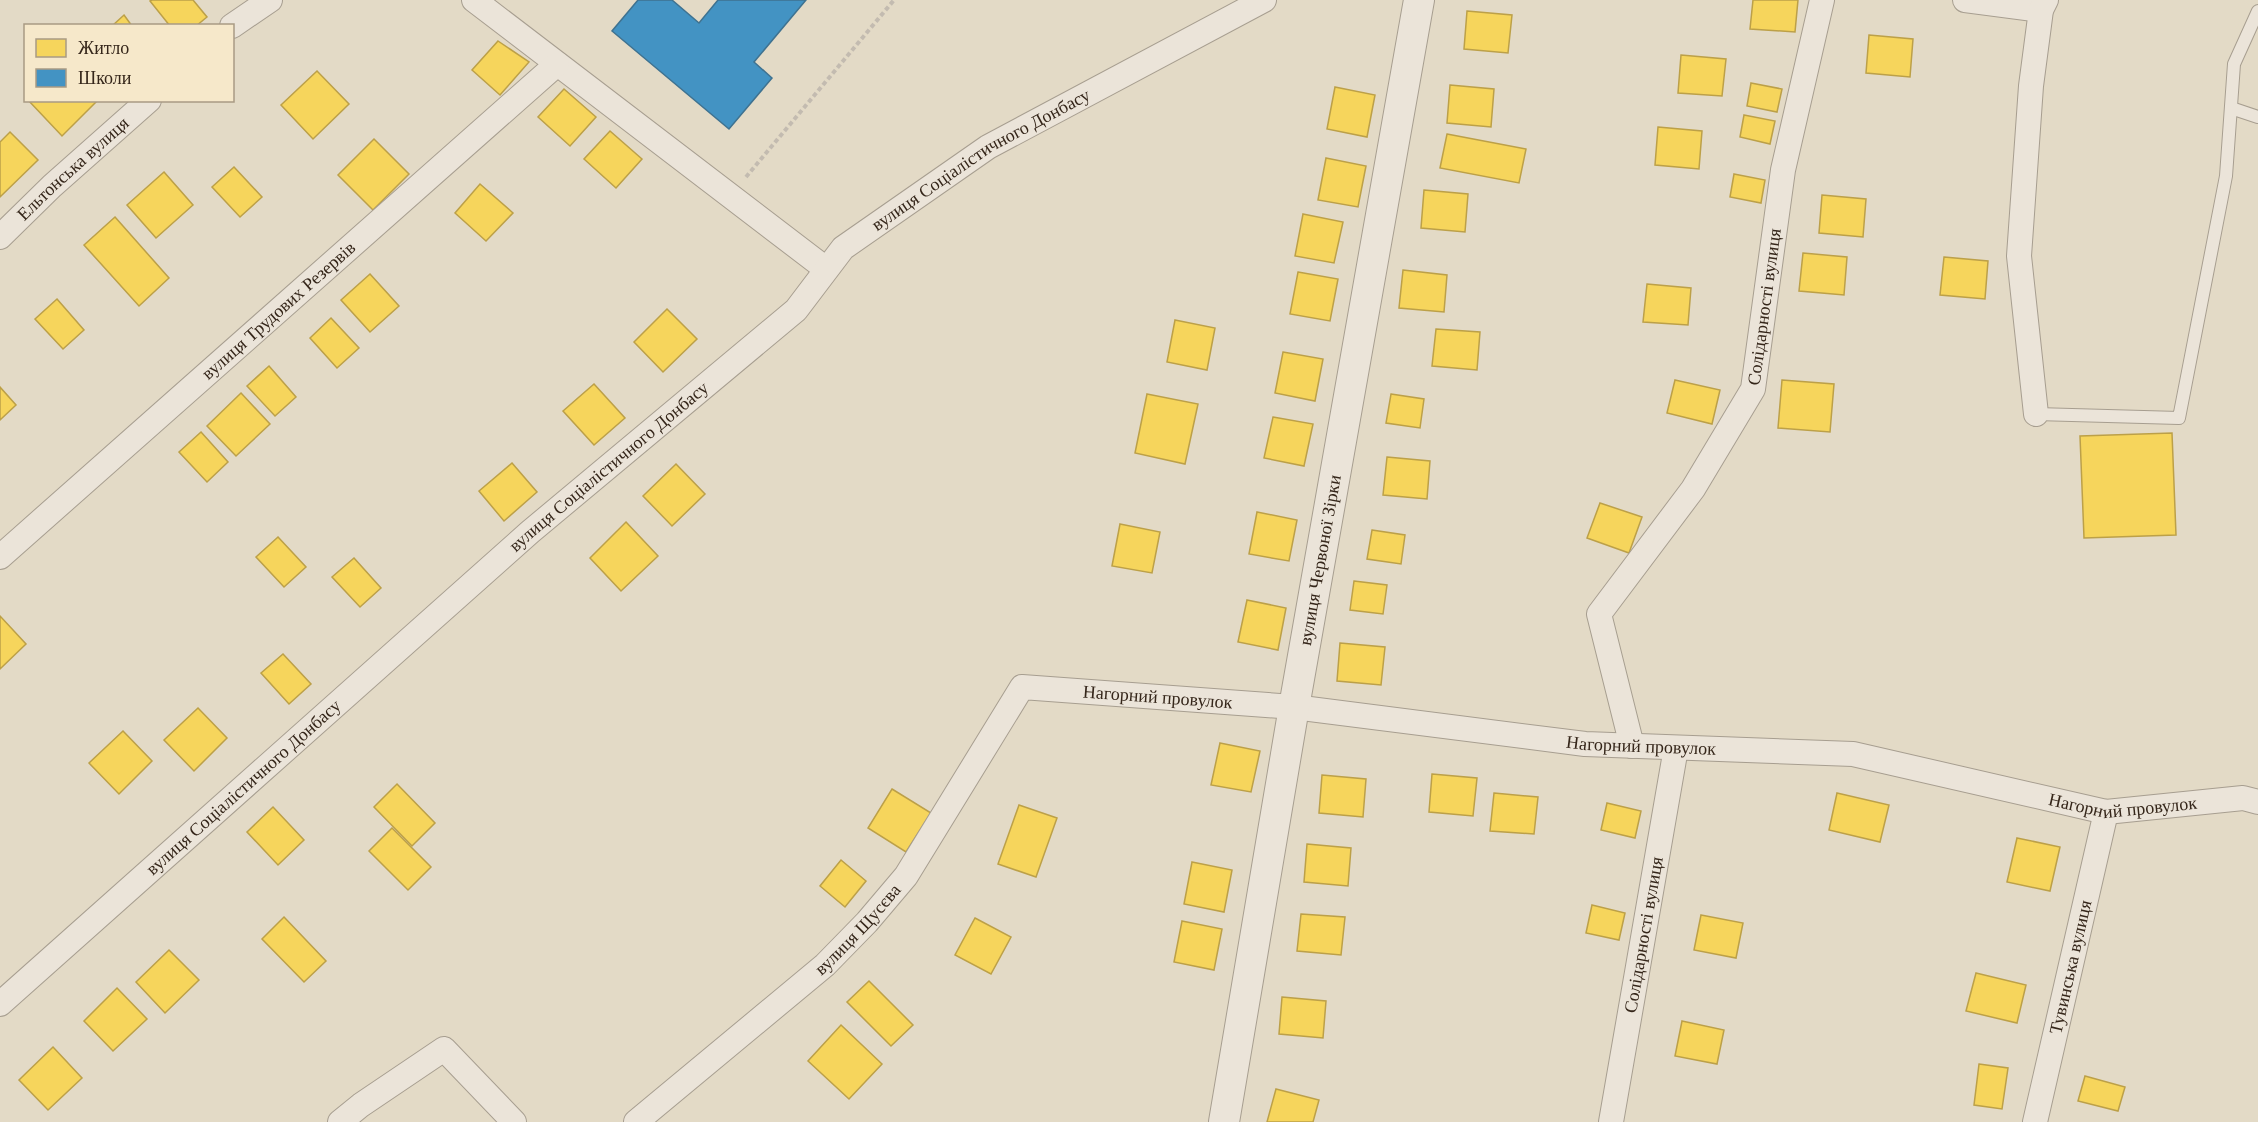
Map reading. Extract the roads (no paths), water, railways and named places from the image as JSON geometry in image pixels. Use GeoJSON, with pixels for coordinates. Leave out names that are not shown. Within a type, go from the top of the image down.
{"type":"FeatureCollection","features":[{"type":"Feature","properties":{"kind":"street"},"geometry":{"type":"LineString","coordinates":[[234,25],[270,0]]}},
{"type":"Feature","properties":{"kind":"street"},"geometry":{"type":"LineString","coordinates":[[474,0],[826,269]]}},
{"type":"Feature","properties":{"kind":"street","name":"вулиця Соціалістичного Донбасу"},"geometry":{"type":"LineString","coordinates":[[0,1004],[530,532],[796,310],[843,248],[988,147],[1264,0]]}},
{"type":"Feature","properties":{"kind":"street","name":"вулиця Червоної Зірки"},"geometry":{"type":"LineString","coordinates":[[1224,1122],[1294,707],[1419,0]]}},
{"type":"Feature","properties":{"kind":"street","name":"Солідарності вулиця"},"geometry":{"type":"LineString","coordinates":[[1632,746],[1599,614],[1693,489],[1753,389],[1783,170],[1822,0]]}},
{"type":"Feature","properties":{"kind":"street"},"geometry":{"type":"LineString","coordinates":[[1965,0],[2043,5],[2031,86],[2019,256],[2036,414]]}},
{"type":"Feature","properties":{"kind":"street","name":"вулиця Трудових Резервів"},"geometry":{"type":"LineString","coordinates":[[0,557],[557,64]]}},
{"type":"Feature","properties":{"kind":"street","name":"Ельтонська вулиця"},"geometry":{"type":"LineString","coordinates":[[0,237],[52,186],[147,102]]}},
{"type":"Feature","properties":{"kind":"street","name":"Нагорний провулок"},"geometry":{"type":"LineString","coordinates":[[1022,687],[1294,707],[1585,744],[1853,754],[2106,812],[2243,798],[2258,802]]}},
{"type":"Feature","properties":{"kind":"street","name":"вулиця Щусєва"},"geometry":{"type":"LineString","coordinates":[[636,1122],[825,965],[867,922],[906,876],[1022,687]]}},
{"type":"Feature","properties":{"kind":"street","name":"Солідарності вулиця"},"geometry":{"type":"LineString","coordinates":[[1611,1122],[1676,748]]}},
{"type":"Feature","properties":{"kind":"street","name":"Тувинська вулиця"},"geometry":{"type":"LineString","coordinates":[[2035,1122],[2106,812]]}},
{"type":"Feature","properties":{"kind":"street"},"geometry":{"type":"LineString","coordinates":[[340,1122],[361,1105],[444,1050],[514,1122]]}},
{"type":"Feature","properties":{"kind":"lane"},"geometry":{"type":"LineString","coordinates":[[2036,414],[2179,418],[2226,176],[2234,64],[2258,11]]}},
{"type":"Feature","properties":{"kind":"lane"},"geometry":{"type":"LineString","coordinates":[[2231,108],[2258,117]]}}]}
